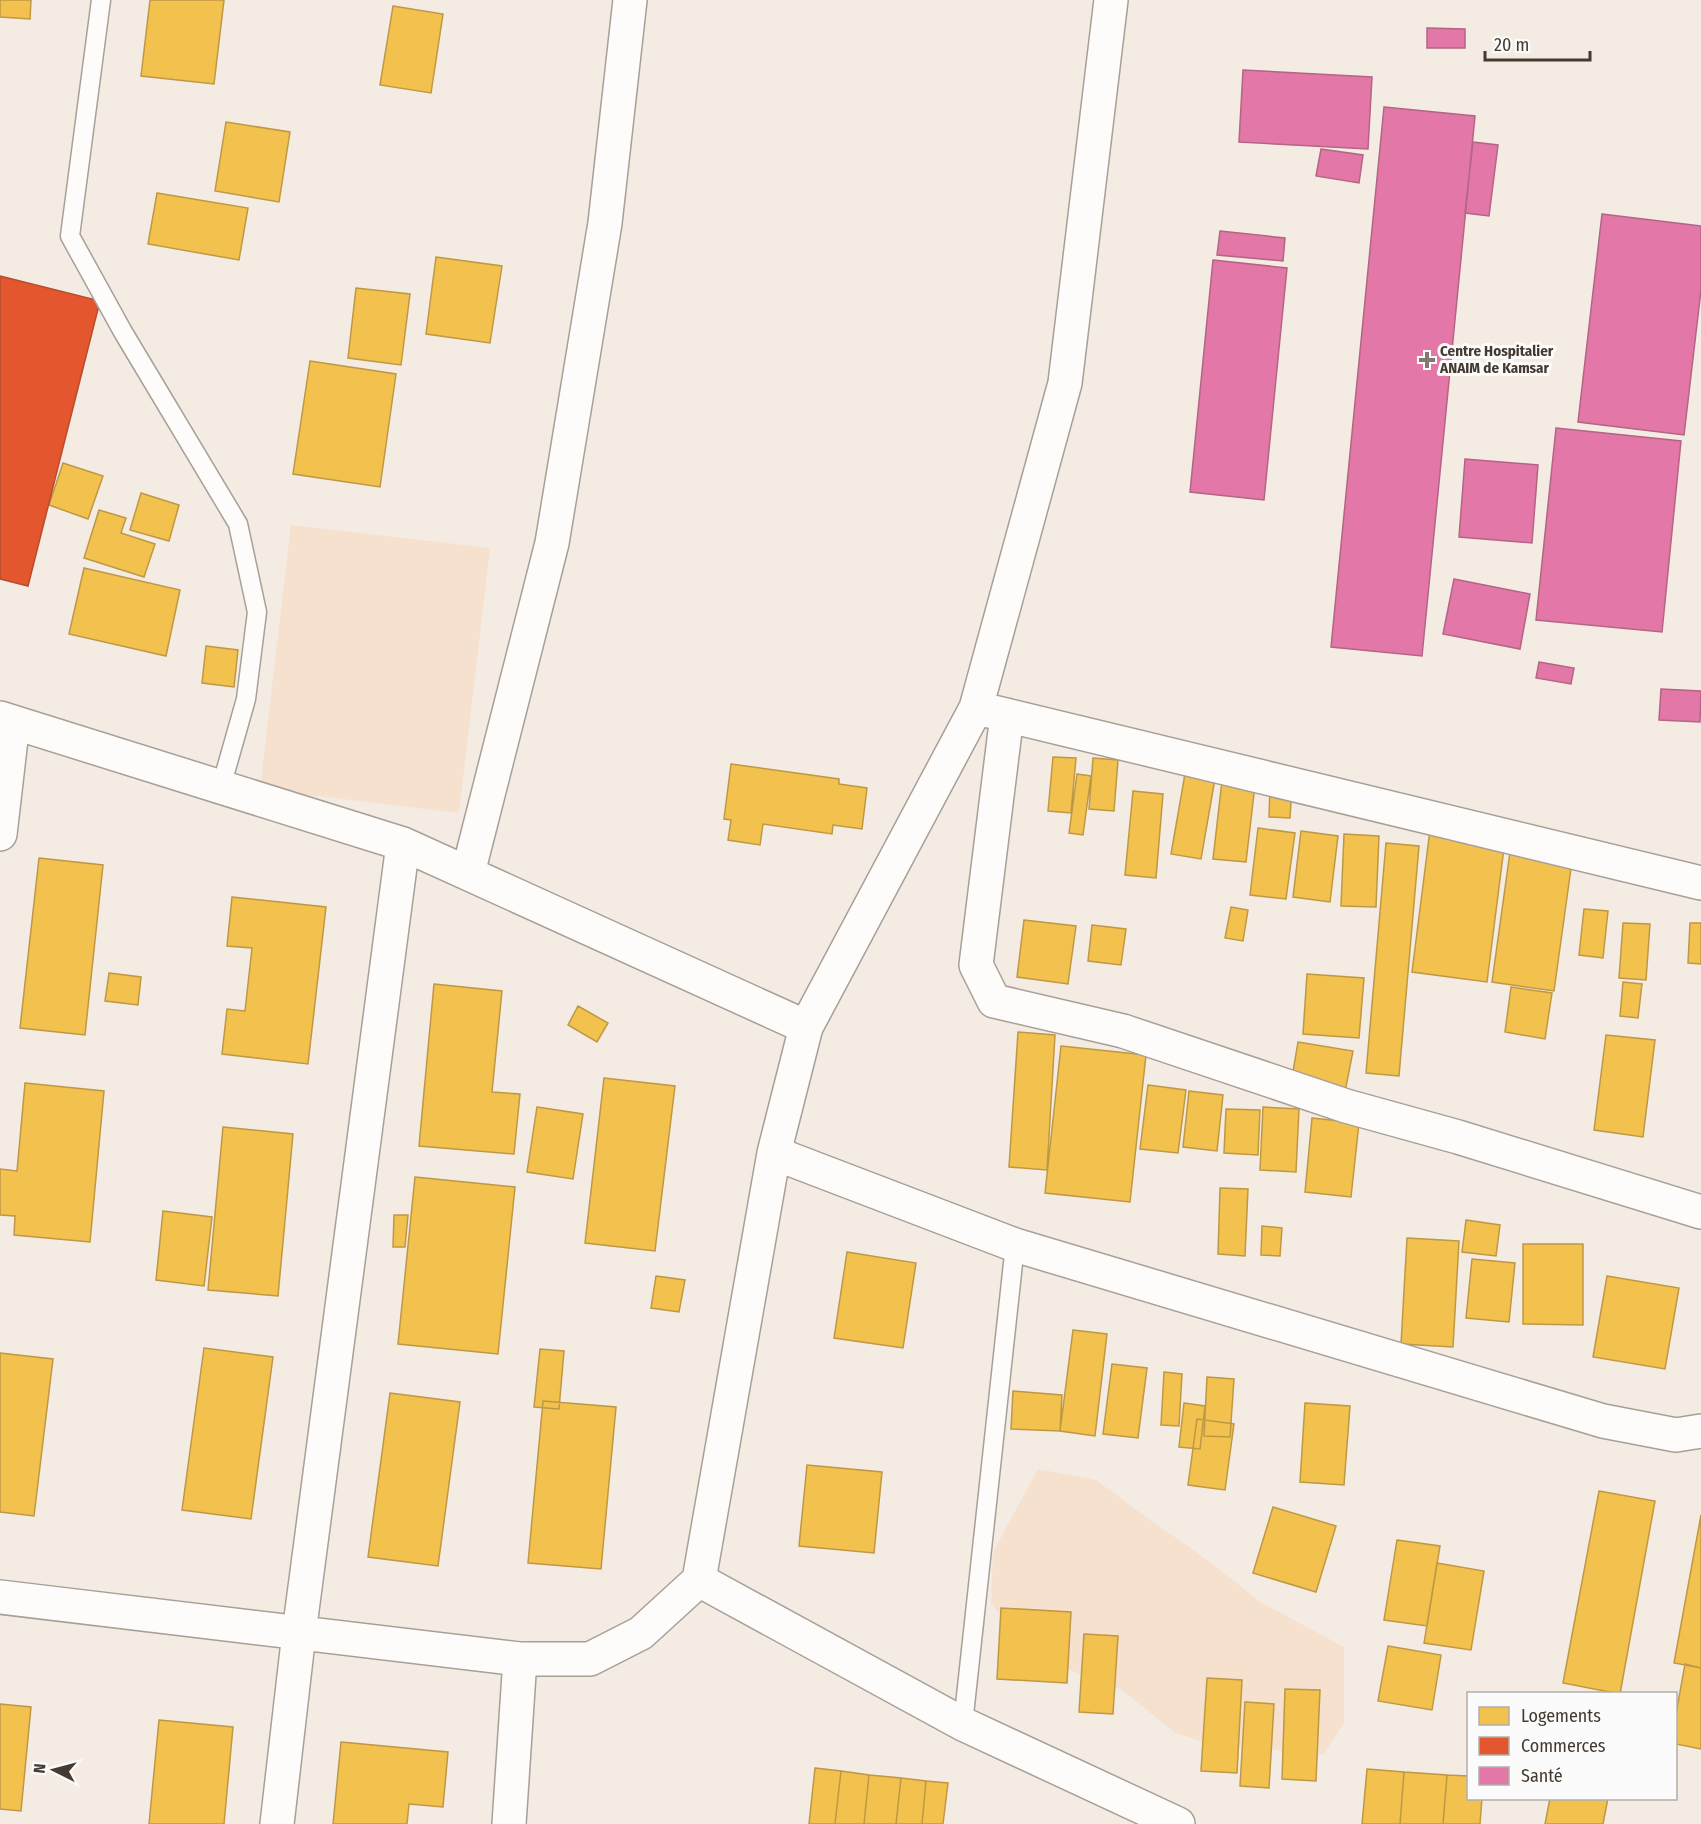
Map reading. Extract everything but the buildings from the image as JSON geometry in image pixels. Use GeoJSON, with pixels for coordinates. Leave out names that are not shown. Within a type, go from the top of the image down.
{"type":"FeatureCollection","features":[{"type":"Feature","properties":{"kind":"street"},"geometry":{"type":"LineString","coordinates":[[468,873],[552,543],[605,223],[630,0]]}},
{"type":"Feature","properties":{"kind":"street"},"geometry":{"type":"LineString","coordinates":[[0,1597],[520,1659],[590,1659],[641,1633],[699,1580],[774,1153],[806,1027],[976,708],[1065,383],[1111,0]]}},
{"type":"Feature","properties":{"kind":"street"},"geometry":{"type":"LineString","coordinates":[[976,708],[1701,883]]}},
{"type":"Feature","properties":{"kind":"street"},"geometry":{"type":"LineString","coordinates":[[1007,715],[976,965],[994,1001],[1123,1031],[1346,1106],[1469,1140],[1701,1212]]}},
{"type":"Feature","properties":{"kind":"street"},"geometry":{"type":"LineString","coordinates":[[0,834],[6,720],[404,844],[806,1027]]}},
{"type":"Feature","properties":{"kind":"street"},"geometry":{"type":"LineString","coordinates":[[278,1824],[300,1633],[404,844]]}},
{"type":"Feature","properties":{"kind":"street"},"geometry":{"type":"LineString","coordinates":[[774,1153],[1015,1245],[1603,1421],[1676,1435],[1701,1431]]}},
{"type":"Feature","properties":{"kind":"street"},"geometry":{"type":"LineString","coordinates":[[699,1580],[963,1724],[1178,1824]]}},
{"type":"Feature","properties":{"kind":"street"},"geometry":{"type":"LineString","coordinates":[[509,1824],[520,1659]]}},
{"type":"Feature","properties":{"kind":"lane"},"geometry":{"type":"LineString","coordinates":[[101,0],[70,236],[123,332],[238,524],[257,612],[246,699],[221,787]]}},
{"type":"Feature","properties":{"kind":"lane"},"geometry":{"type":"LineString","coordinates":[[963,1724],[1015,1245]]}},
{"type":"Feature","properties":{"kind":"shaded area"},"geometry":{"type":"Polygon","coordinates":[[[291,525],[490,548],[459,813],[260,789],[291,525]]]}},
{"type":"Feature","properties":{"kind":"shaded area"},"geometry":{"type":"Polygon","coordinates":[[[1038,1469],[1096,1480],[1195,1551],[1262,1603],[1344,1647],[1344,1723],[1323,1755],[1203,1742],[1174,1732],[1122,1690],[1042,1659],[991,1604],[993,1552],[1038,1469]]]}},
{"type":"Feature","properties":{"kind":"place","name":"Centre Hospitalier ANAIM de Kamsar"},"geometry":{"type":"Point","coordinates":[1427,360]}}]}
